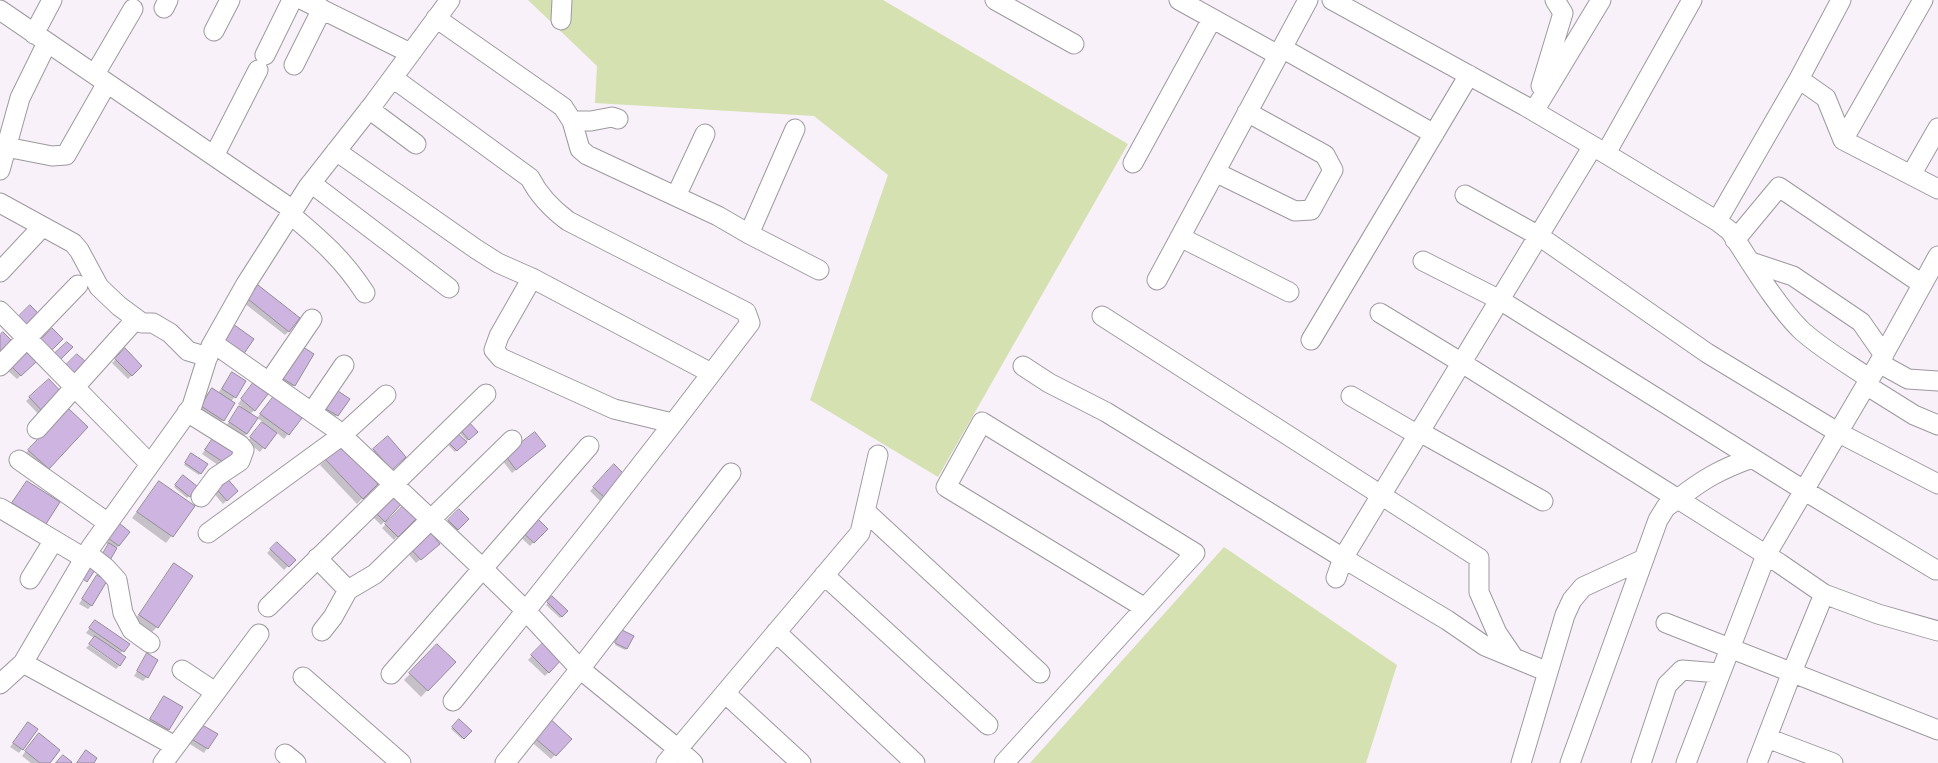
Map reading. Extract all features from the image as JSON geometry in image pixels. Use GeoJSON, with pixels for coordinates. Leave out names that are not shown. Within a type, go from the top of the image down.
{"type":"FeatureCollection","features":[{"type":"Feature","properties":{"kind":"street"},"geometry":{"type":"LineString","coordinates":[[0,170],[20,98],[41,38],[52,0]]}},
{"type":"Feature","properties":{"kind":"street"},"geometry":{"type":"LineString","coordinates":[[214,31],[230,0]]}},
{"type":"Feature","properties":{"kind":"street"},"geometry":{"type":"LineString","coordinates":[[214,156],[262,63],[292,0]]}},
{"type":"Feature","properties":{"kind":"street"},"geometry":{"type":"LineString","coordinates":[[303,0],[410,53]]}},
{"type":"Feature","properties":{"kind":"street"},"geometry":{"type":"LineString","coordinates":[[0,684],[23,663],[86,556],[192,406],[210,350],[246,284],[311,183],[369,109],[450,0]]}},
{"type":"Feature","properties":{"kind":"street"},"geometry":{"type":"LineString","coordinates":[[561,20],[562,0]]}},
{"type":"Feature","properties":{"kind":"street"},"geometry":{"type":"LineString","coordinates":[[995,0],[1074,44]]}},
{"type":"Feature","properties":{"kind":"street"},"geometry":{"type":"LineString","coordinates":[[1179,0],[1212,19],[1280,51],[1434,134]]}},
{"type":"Feature","properties":{"kind":"street"},"geometry":{"type":"LineString","coordinates":[[1157,280],[1308,0]]}},
{"type":"Feature","properties":{"kind":"street"},"geometry":{"type":"LineString","coordinates":[[1534,111],[1563,13],[1555,0]]}},
{"type":"Feature","properties":{"kind":"street"},"geometry":{"type":"LineString","coordinates":[[1534,111],[1601,0]]}},
{"type":"Feature","properties":{"kind":"street"},"geometry":{"type":"LineString","coordinates":[[1336,578],[1343,558],[1539,236],[1600,149],[1692,0]]}},
{"type":"Feature","properties":{"kind":"street"},"geometry":{"type":"LineString","coordinates":[[1717,221],[1799,79],[1841,0]]}},
{"type":"Feature","properties":{"kind":"street"},"geometry":{"type":"LineString","coordinates":[[1843,140],[1923,0]]}},
{"type":"Feature","properties":{"kind":"street"},"geometry":{"type":"LineString","coordinates":[[1344,3],[1600,149],[1717,221],[1730,231],[1783,309],[1800,328],[1875,370],[1908,379],[1938,381]]}},
{"type":"Feature","properties":{"kind":"street"},"geometry":{"type":"LineString","coordinates":[[6,147],[52,156],[66,155],[133,9]]}},
{"type":"Feature","properties":{"kind":"street"},"geometry":{"type":"LineString","coordinates":[[0,10],[214,156],[292,212],[349,268],[365,293]]}},
{"type":"Feature","properties":{"kind":"street"},"geometry":{"type":"LineString","coordinates":[[294,65],[322,10]]}},
{"type":"Feature","properties":{"kind":"street"},"geometry":{"type":"LineString","coordinates":[[436,18],[563,107],[572,121],[580,149],[586,155],[718,216],[748,234],[820,270]]}},
{"type":"Feature","properties":{"kind":"street"},"geometry":{"type":"LineString","coordinates":[[1133,163],[1212,19]]}},
{"type":"Feature","properties":{"kind":"street"},"geometry":{"type":"LineString","coordinates":[[1311,340],[1469,75]]}},
{"type":"Feature","properties":{"kind":"street"},"geometry":{"type":"LineString","coordinates":[[392,78],[530,178],[537,191],[568,221],[746,312],[750,323],[526,611],[453,701]]}},
{"type":"Feature","properties":{"kind":"street"},"geometry":{"type":"LineString","coordinates":[[1799,79],[1826,98],[1843,140],[1938,189]]}},
{"type":"Feature","properties":{"kind":"street"},"geometry":{"type":"LineString","coordinates":[[369,109],[416,144]]}},
{"type":"Feature","properties":{"kind":"street"},"geometry":{"type":"LineString","coordinates":[[1215,172],[1295,211],[1311,210],[1333,170],[1325,155],[1247,112]]}},
{"type":"Feature","properties":{"kind":"street"},"geometry":{"type":"LineString","coordinates":[[572,121],[591,122],[612,117],[618,119]]}},
{"type":"Feature","properties":{"kind":"street"},"geometry":{"type":"LineString","coordinates":[[1911,175],[1938,128]]}},
{"type":"Feature","properties":{"kind":"street"},"geometry":{"type":"LineString","coordinates":[[748,234],[796,129]]}},
{"type":"Feature","properties":{"kind":"street"},"geometry":{"type":"LineString","coordinates":[[676,196],[705,134]]}},
{"type":"Feature","properties":{"kind":"street"},"geometry":{"type":"LineString","coordinates":[[336,150],[498,263],[532,278],[711,373]]}},
{"type":"Feature","properties":{"kind":"street"},"geometry":{"type":"LineString","coordinates":[[311,183],[449,288]]}},
{"type":"Feature","properties":{"kind":"street"},"geometry":{"type":"LineString","coordinates":[[1735,240],[1778,187],[1922,284]]}},
{"type":"Feature","properties":{"kind":"street"},"geometry":{"type":"LineString","coordinates":[[1465,195],[1539,236],[1707,353],[1839,432],[1938,484]]}},
{"type":"Feature","properties":{"kind":"street"},"geometry":{"type":"LineString","coordinates":[[0,203],[73,243],[79,250],[99,287],[119,306],[136,319],[142,323],[153,323],[170,333],[188,351],[210,350],[269,382],[334,428],[432,519],[526,611],[580,669],[693,763]]}},
{"type":"Feature","properties":{"kind":"street"},"geometry":{"type":"LineString","coordinates":[[0,272],[42,227]]}},
{"type":"Feature","properties":{"kind":"street"},"geometry":{"type":"LineString","coordinates":[[1180,237],[1289,292]]}},
{"type":"Feature","properties":{"kind":"street"},"geometry":{"type":"LineString","coordinates":[[1686,763],[1719,673],[1730,650],[1766,555],[1875,370],[1938,256]]}},
{"type":"Feature","properties":{"kind":"street"},"geometry":{"type":"LineString","coordinates":[[1423,261],[1500,300],[1805,491],[1936,570]]}},
{"type":"Feature","properties":{"kind":"street"},"geometry":{"type":"LineString","coordinates":[[1751,262],[1793,276],[1861,322],[1875,370],[1914,415],[1938,425]]}},
{"type":"Feature","properties":{"kind":"street"},"geometry":{"type":"LineString","coordinates":[[532,278],[499,336],[494,350],[502,358],[614,409],[672,424]]}},
{"type":"Feature","properties":{"kind":"street"},"geometry":{"type":"LineString","coordinates":[[0,366],[78,285]]}},
{"type":"Feature","properties":{"kind":"street"},"geometry":{"type":"LineString","coordinates":[[0,311],[150,464]]}},
{"type":"Feature","properties":{"kind":"street"},"geometry":{"type":"LineString","coordinates":[[1380,313],[1678,499],[1824,594],[1878,614],[1938,631]]}},
{"type":"Feature","properties":{"kind":"street"},"geometry":{"type":"LineString","coordinates":[[1102,316],[1479,558],[1479,592],[1497,633],[1514,658]]}},
{"type":"Feature","properties":{"kind":"street"},"geometry":{"type":"LineString","coordinates":[[37,429],[136,319]]}},
{"type":"Feature","properties":{"kind":"street"},"geometry":{"type":"LineString","coordinates":[[269,382],[312,319]]}},
{"type":"Feature","properties":{"kind":"street"},"geometry":{"type":"LineString","coordinates":[[312,412],[344,365]]}},
{"type":"Feature","properties":{"kind":"street"},"geometry":{"type":"LineString","coordinates":[[1023,366],[1049,382],[1106,412],[1343,558],[1447,620],[1485,646],[1548,672]]}},
{"type":"Feature","properties":{"kind":"street"},"geometry":{"type":"LineString","coordinates":[[268,607],[393,483],[486,394]]}},
{"type":"Feature","properties":{"kind":"street"},"geometry":{"type":"LineString","coordinates":[[208,533],[341,436],[386,395]]}},
{"type":"Feature","properties":{"kind":"street"},"geometry":{"type":"LineString","coordinates":[[1351,396],[1543,501]]}},
{"type":"Feature","properties":{"kind":"street"},"geometry":{"type":"LineString","coordinates":[[187,412],[240,445],[244,450],[240,461],[216,477],[201,497]]}},
{"type":"Feature","properties":{"kind":"street"},"geometry":{"type":"LineString","coordinates":[[1004,763],[1145,608],[1195,553],[982,422],[946,487],[1145,608]]}},
{"type":"Feature","properties":{"kind":"street"},"geometry":{"type":"LineString","coordinates":[[322,631],[333,618],[348,590],[375,574],[512,440]]}},
{"type":"Feature","properties":{"kind":"street"},"geometry":{"type":"LineString","coordinates":[[391,674],[589,446]]}},
{"type":"Feature","properties":{"kind":"street"},"geometry":{"type":"LineString","coordinates":[[666,763],[860,533],[878,455]]}},
{"type":"Feature","properties":{"kind":"street"},"geometry":{"type":"LineString","coordinates":[[1570,763],[1658,520],[1666,507],[1700,481],[1727,466],[1752,458]]}},
{"type":"Feature","properties":{"kind":"street"},"geometry":{"type":"LineString","coordinates":[[20,460],[108,523]]}},
{"type":"Feature","properties":{"kind":"street"},"geometry":{"type":"LineString","coordinates":[[505,763],[580,669],[731,473]]}},
{"type":"Feature","properties":{"kind":"street"},"geometry":{"type":"LineString","coordinates":[[0,508],[54,540],[106,568],[117,580],[123,613],[132,630],[150,642]]}},
{"type":"Feature","properties":{"kind":"street"},"geometry":{"type":"LineString","coordinates":[[865,510],[1040,673]]}},
{"type":"Feature","properties":{"kind":"street"},"geometry":{"type":"LineString","coordinates":[[30,579],[54,540]]}},
{"type":"Feature","properties":{"kind":"street"},"geometry":{"type":"LineString","coordinates":[[317,558],[348,590]]}},
{"type":"Feature","properties":{"kind":"street"},"geometry":{"type":"LineString","coordinates":[[1521,763],[1548,672],[1572,600],[1583,587],[1644,559]]}},
{"type":"Feature","properties":{"kind":"street"},"geometry":{"type":"LineString","coordinates":[[824,575],[988,725]]}},
{"type":"Feature","properties":{"kind":"street"},"geometry":{"type":"LineString","coordinates":[[1757,763],[1824,594]]}},
{"type":"Feature","properties":{"kind":"street"},"geometry":{"type":"LineString","coordinates":[[1666,624],[1938,730]]}},
{"type":"Feature","properties":{"kind":"street"},"geometry":{"type":"LineString","coordinates":[[776,632],[912,762]]}},
{"type":"Feature","properties":{"kind":"street"},"geometry":{"type":"LineString","coordinates":[[163,763],[259,634]]}},
{"type":"Feature","properties":{"kind":"street"},"geometry":{"type":"LineString","coordinates":[[23,663],[175,746]]}},
{"type":"Feature","properties":{"kind":"street"},"geometry":{"type":"LineString","coordinates":[[182,670],[215,692]]}},
{"type":"Feature","properties":{"kind":"street"},"geometry":{"type":"LineString","coordinates":[[1641,763],[1667,685],[1682,670],[1719,673]]}},
{"type":"Feature","properties":{"kind":"street"},"geometry":{"type":"LineString","coordinates":[[303,677],[401,763]]}},
{"type":"Feature","properties":{"kind":"street"},"geometry":{"type":"LineString","coordinates":[[725,693],[801,763]]}},
{"type":"Feature","properties":{"kind":"street"},"geometry":{"type":"LineString","coordinates":[[1767,738],[1833,763]]}},
{"type":"Feature","properties":{"kind":"green space"},"geometry":{"type":"Polygon","coordinates":[[[528,0],[883,0],[1128,144],[938,477],[810,400],[888,175],[814,116],[595,103],[597,66],[528,0]]]}},
{"type":"Feature","properties":{"kind":"green space"},"geometry":{"type":"Polygon","coordinates":[[[1224,547],[1397,665],[1366,763],[1030,763],[1224,547]]]}},
{"type":"Feature","properties":{"kind":"building"},"geometry":{"type":"Polygon","coordinates":[[[258,285],[300,318],[289,332],[248,299],[258,285]]]}},
{"type":"Feature","properties":{"kind":"building"},"geometry":{"type":"Polygon","coordinates":[[[30,305],[42,317],[28,331],[16,319],[30,305]]]}},
{"type":"Feature","properties":{"kind":"building"},"geometry":{"type":"Polygon","coordinates":[[[233,324],[254,339],[243,355],[222,340],[233,324]]]}},
{"type":"Feature","properties":{"kind":"building"},"geometry":{"type":"Polygon","coordinates":[[[52,328],[63,339],[51,351],[40,341],[52,328]]]}},
{"type":"Feature","properties":{"kind":"building"},"geometry":{"type":"Polygon","coordinates":[[[3,332],[14,343],[0,354],[0,335],[3,332]]]}},
{"type":"Feature","properties":{"kind":"building"},"geometry":{"type":"Polygon","coordinates":[[[67,342],[73,347],[59,361],[53,355],[67,342]]]}},
{"type":"Feature","properties":{"kind":"building"},"geometry":{"type":"Polygon","coordinates":[[[300,345],[314,354],[295,386],[280,377],[300,345]]]}},
{"type":"Feature","properties":{"kind":"building"},"geometry":{"type":"Polygon","coordinates":[[[125,348],[142,366],[132,376],[115,359],[125,348]]]}},
{"type":"Feature","properties":{"kind":"building"},"geometry":{"type":"Polygon","coordinates":[[[25,351],[36,362],[21,376],[10,365],[25,351]]]}},
{"type":"Feature","properties":{"kind":"building"},"geometry":{"type":"Polygon","coordinates":[[[77,354],[87,363],[74,377],[64,367],[77,354]]]}},
{"type":"Feature","properties":{"kind":"building"},"geometry":{"type":"Polygon","coordinates":[[[232,372],[246,381],[236,398],[222,389],[232,372]]]}},
{"type":"Feature","properties":{"kind":"building"},"geometry":{"type":"Polygon","coordinates":[[[49,379],[65,396],[45,414],[29,397],[49,379]]]}},
{"type":"Feature","properties":{"kind":"building"},"geometry":{"type":"Polygon","coordinates":[[[253,383],[268,394],[255,411],[241,399],[253,383]]]}},
{"type":"Feature","properties":{"kind":"building"},"geometry":{"type":"Polygon","coordinates":[[[212,388],[235,403],[224,421],[201,406],[212,388]]]}},
{"type":"Feature","properties":{"kind":"building"},"geometry":{"type":"Polygon","coordinates":[[[338,391],[350,399],[338,416],[326,409],[338,391]]]}},
{"type":"Feature","properties":{"kind":"building"},"geometry":{"type":"Polygon","coordinates":[[[274,396],[302,418],[289,435],[260,414],[274,396]]]}},
{"type":"Feature","properties":{"kind":"building"},"geometry":{"type":"Polygon","coordinates":[[[239,406],[258,418],[247,434],[229,422],[239,406]]]}},
{"type":"Feature","properties":{"kind":"building"},"geometry":{"type":"Polygon","coordinates":[[[68,408],[88,427],[49,469],[28,450],[68,408]]]}},
{"type":"Feature","properties":{"kind":"building"},"geometry":{"type":"Polygon","coordinates":[[[467,420],[478,432],[469,440],[458,427],[467,420]]]}},
{"type":"Feature","properties":{"kind":"building"},"geometry":{"type":"Polygon","coordinates":[[[262,422],[277,433],[265,449],[250,437],[262,422]]]}},
{"type":"Feature","properties":{"kind":"building"},"geometry":{"type":"Polygon","coordinates":[[[455,431],[467,442],[457,451],[446,440],[455,431]]]}},
{"type":"Feature","properties":{"kind":"building"},"geometry":{"type":"Polygon","coordinates":[[[535,432],[546,446],[516,470],[505,455],[535,432]]]}},
{"type":"Feature","properties":{"kind":"building"},"geometry":{"type":"Polygon","coordinates":[[[215,435],[236,449],[226,464],[205,450],[215,435]]]}},
{"type":"Feature","properties":{"kind":"building"},"geometry":{"type":"Polygon","coordinates":[[[388,436],[406,457],[392,470],[373,449],[388,436]]]}},
{"type":"Feature","properties":{"kind":"building"},"geometry":{"type":"Polygon","coordinates":[[[339,445],[378,484],[363,499],[325,459],[339,445]]]}},
{"type":"Feature","properties":{"kind":"building"},"geometry":{"type":"Polygon","coordinates":[[[191,453],[208,464],[201,474],[185,463],[191,453]]]}},
{"type":"Feature","properties":{"kind":"building"},"geometry":{"type":"Polygon","coordinates":[[[614,464],[626,476],[605,498],[593,487],[614,464]]]}},
{"type":"Feature","properties":{"kind":"building"},"geometry":{"type":"Polygon","coordinates":[[[183,475],[198,487],[190,497],[175,485],[183,475]]]}},
{"type":"Feature","properties":{"kind":"building"},"geometry":{"type":"Polygon","coordinates":[[[225,476],[238,491],[227,501],[214,486],[225,476]]]}},
{"type":"Feature","properties":{"kind":"building"},"geometry":{"type":"Polygon","coordinates":[[[27,481],[60,502],[46,524],[12,503],[27,481]]]}},
{"type":"Feature","properties":{"kind":"building"},"geometry":{"type":"Polygon","coordinates":[[[159,481],[195,506],[173,537],[137,512],[159,481]]]}},
{"type":"Feature","properties":{"kind":"building"},"geometry":{"type":"Polygon","coordinates":[[[389,489],[403,502],[385,522],[371,508],[389,489]]]}},
{"type":"Feature","properties":{"kind":"building"},"geometry":{"type":"Polygon","coordinates":[[[405,504],[418,517],[398,537],[385,524],[405,504]]]}},
{"type":"Feature","properties":{"kind":"building"},"geometry":{"type":"Polygon","coordinates":[[[459,509],[469,519],[458,530],[448,520],[459,509]]]}},
{"type":"Feature","properties":{"kind":"building"},"geometry":{"type":"Polygon","coordinates":[[[532,513],[548,529],[534,543],[518,528],[532,513]]]}},
{"type":"Feature","properties":{"kind":"building"},"geometry":{"type":"Polygon","coordinates":[[[119,523],[130,532],[119,546],[108,538],[119,523]]]}},
{"type":"Feature","properties":{"kind":"building"},"geometry":{"type":"Polygon","coordinates":[[[428,529],[440,544],[421,560],[408,546],[428,529]]]}},
{"type":"Feature","properties":{"kind":"building"},"geometry":{"type":"Polygon","coordinates":[[[277,542],[296,560],[289,567],[270,549],[277,542]]]}},
{"type":"Feature","properties":{"kind":"building"},"geometry":{"type":"Polygon","coordinates":[[[109,543],[117,548],[109,562],[101,557],[109,543]]]}},
{"type":"Feature","properties":{"kind":"building"},"geometry":{"type":"Polygon","coordinates":[[[91,558],[99,564],[87,582],[79,576],[91,558]]]}},
{"type":"Feature","properties":{"kind":"building"},"geometry":{"type":"Polygon","coordinates":[[[174,563],[193,576],[158,628],[139,615],[174,563]]]}},
{"type":"Feature","properties":{"kind":"building"},"geometry":{"type":"Polygon","coordinates":[[[97,575],[107,581],[92,606],[82,599],[97,575]]]}},
{"type":"Feature","properties":{"kind":"building"},"geometry":{"type":"Polygon","coordinates":[[[552,596],[568,611],[562,617],[547,602],[552,596]]]}},
{"type":"Feature","properties":{"kind":"building"},"geometry":{"type":"Polygon","coordinates":[[[95,620],[130,644],[124,652],[89,628],[95,620]]]}},
{"type":"Feature","properties":{"kind":"building"},"geometry":{"type":"Polygon","coordinates":[[[622,630],[634,636],[627,649],[615,643],[622,630]]]}},
{"type":"Feature","properties":{"kind":"building"},"geometry":{"type":"Polygon","coordinates":[[[95,636],[126,657],[120,666],[89,644],[95,636]]]}},
{"type":"Feature","properties":{"kind":"building"},"geometry":{"type":"Polygon","coordinates":[[[545,641],[563,658],[549,673],[531,655],[545,641]]]}},
{"type":"Feature","properties":{"kind":"building"},"geometry":{"type":"Polygon","coordinates":[[[437,644],[456,662],[428,691],[409,673],[437,644]]]}},
{"type":"Feature","properties":{"kind":"building"},"geometry":{"type":"Polygon","coordinates":[[[147,653],[158,660],[148,678],[137,671],[147,653]]]}},
{"type":"Feature","properties":{"kind":"building"},"geometry":{"type":"Polygon","coordinates":[[[164,696],[183,707],[169,730],[150,719],[164,696]]]}},
{"type":"Feature","properties":{"kind":"building"},"geometry":{"type":"Polygon","coordinates":[[[546,715],[572,739],[556,756],[530,734],[546,715]]]}},
{"type":"Feature","properties":{"kind":"building"},"geometry":{"type":"Polygon","coordinates":[[[459,719],[472,731],[464,739],[452,727],[459,719]]]}},
{"type":"Feature","properties":{"kind":"building"},"geometry":{"type":"Polygon","coordinates":[[[28,722],[38,729],[23,750],[13,743],[28,722]]]}},
{"type":"Feature","properties":{"kind":"building"},"geometry":{"type":"Polygon","coordinates":[[[197,722],[218,734],[208,749],[188,737],[197,722]]]}},
{"type":"Feature","properties":{"kind":"building"},"geometry":{"type":"Polygon","coordinates":[[[39,733],[60,750],[50,763],[40,763],[25,751],[39,733]]]}},
{"type":"Feature","properties":{"kind":"building"},"geometry":{"type":"Polygon","coordinates":[[[86,750],[97,758],[94,763],[77,763],[86,750]]]}},
{"type":"Feature","properties":{"kind":"building"},"geometry":{"type":"Polygon","coordinates":[[[63,755],[72,762],[56,763],[63,755]]]}}]}
